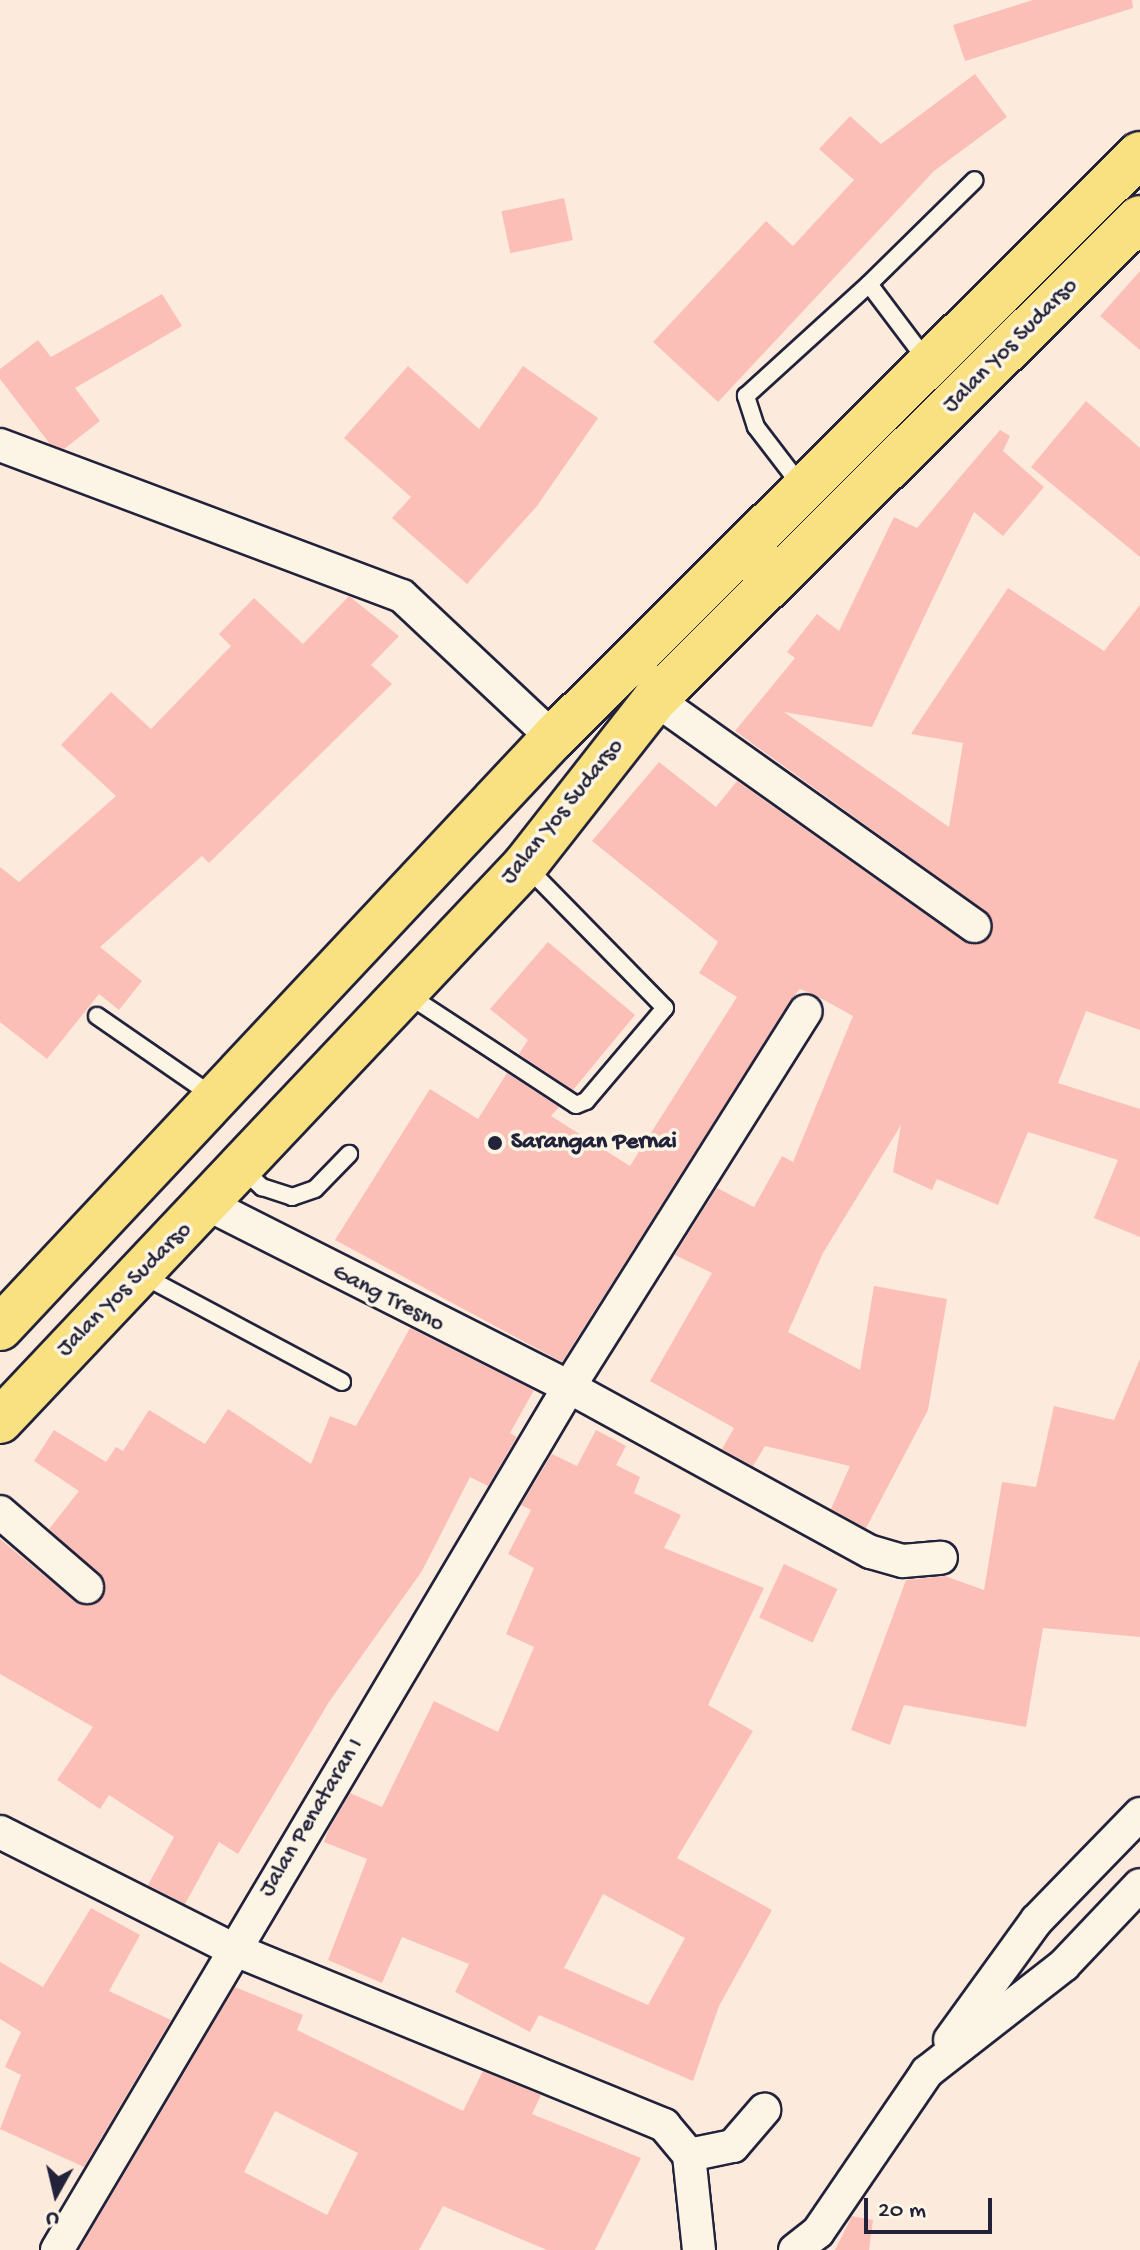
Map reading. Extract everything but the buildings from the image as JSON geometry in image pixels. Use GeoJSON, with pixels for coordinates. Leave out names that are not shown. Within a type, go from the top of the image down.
{"type":"FeatureCollection","features":[{"type":"Feature","properties":{"kind":"highway","name":"Jalan Yos Sudarso"},"geometry":{"type":"LineString","coordinates":[[0,1328],[218,1100],[553,738],[927,361],[1140,154]]}},
{"type":"Feature","properties":{"kind":"highway","name":"Jalan Yos Sudarso"},"geometry":{"type":"LineString","coordinates":[[0,1421],[209,1205],[403,992],[525,865],[655,699],[1140,218]]}},
{"type":"Feature","properties":{"kind":"highway"},"geometry":{"type":"LineString","coordinates":[[476,821],[525,865]]}},
{"type":"Feature","properties":{"kind":"street"},"geometry":{"type":"LineString","coordinates":[[0,445],[402,596],[553,738]]}},
{"type":"Feature","properties":{"kind":"street"},"geometry":{"type":"LineString","coordinates":[[655,699],[974,926]]}},
{"type":"Feature","properties":{"kind":"street","name":"Jalan Penataran I"},"geometry":{"type":"LineString","coordinates":[[57,2250],[569,1387],[806,1011]]}},
{"type":"Feature","properties":{"kind":"street","name":"Gang Tresno"},"geometry":{"type":"LineString","coordinates":[[209,1205],[569,1387],[871,1552],[903,1561],[941,1558]]}},
{"type":"Feature","properties":{"kind":"street"},"geometry":{"type":"LineString","coordinates":[[0,1512],[87,1587]]}},
{"type":"Feature","properties":{"kind":"street"},"geometry":{"type":"LineString","coordinates":[[795,2250],[818,2232],[927,2072],[1037,1920],[1140,1814]]}},
{"type":"Feature","properties":{"kind":"street"},"geometry":{"type":"LineString","coordinates":[[0,1832],[233,1949],[664,2125],[689,2155],[699,2250]]}},
{"type":"Feature","properties":{"kind":"street"},"geometry":{"type":"LineString","coordinates":[[927,2072],[1064,1965],[1140,1885]]}},
{"type":"Feature","properties":{"kind":"street"},"geometry":{"type":"LineString","coordinates":[[689,2155],[733,2146],[764,2110]]}},
{"type":"Feature","properties":{"kind":"lane"},"geometry":{"type":"LineString","coordinates":[[802,487],[756,427],[746,396],[869,284],[975,180]]}},
{"type":"Feature","properties":{"kind":"lane"},"geometry":{"type":"LineString","coordinates":[[869,284],[927,361]]}},
{"type":"Feature","properties":{"kind":"lane"},"geometry":{"type":"LineString","coordinates":[[403,992],[576,1105],[586,1101],[665,1008],[525,865]]}},
{"type":"Feature","properties":{"kind":"lane"},"geometry":{"type":"LineString","coordinates":[[97,1016],[218,1100]]}},
{"type":"Feature","properties":{"kind":"lane"},"geometry":{"type":"LineString","coordinates":[[242,1168],[262,1187],[292,1197],[315,1189],[349,1154]]}},
{"type":"Feature","properties":{"kind":"lane"},"geometry":{"type":"LineString","coordinates":[[140,1274],[342,1382]]}},
{"type":"Feature","properties":{"kind":"place","name":"Sarangan Pernai"},"geometry":{"type":"Point","coordinates":[495,1143]}}]}
